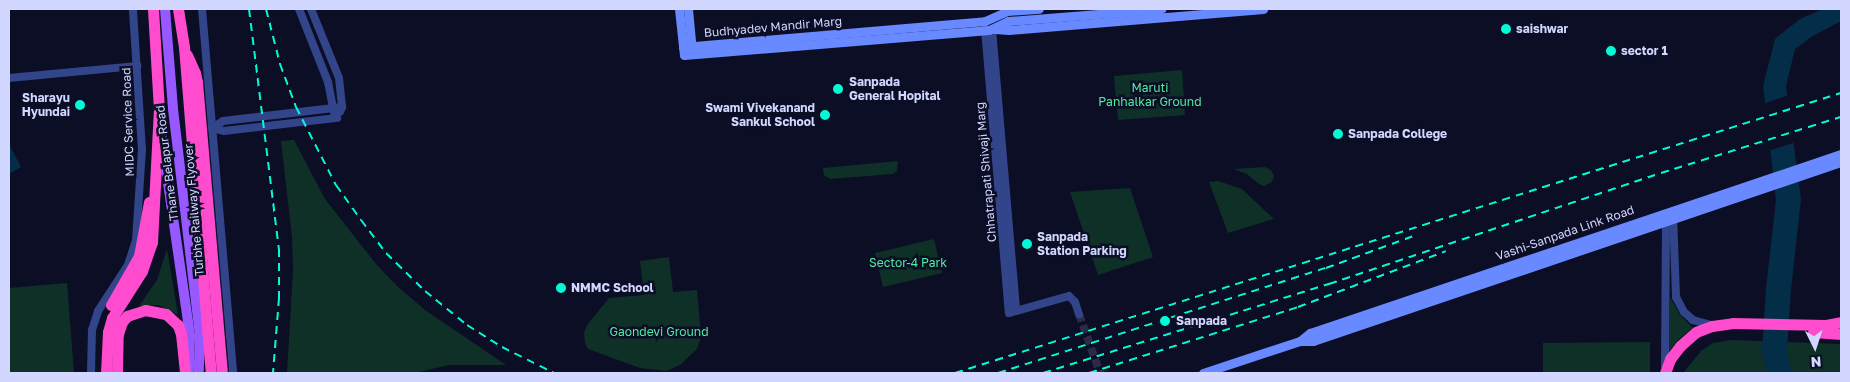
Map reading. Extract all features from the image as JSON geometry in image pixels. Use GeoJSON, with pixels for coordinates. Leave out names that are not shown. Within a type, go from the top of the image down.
{"type":"FeatureCollection","features":[{"type":"Feature","properties":{"kind":"highway"},"geometry":{"type":"LineString","coordinates":[[106,373],[108,332],[112,318],[142,272],[150,250],[154,221],[154,181],[159,110],[153,9]]}},
{"type":"Feature","properties":{"kind":"highway","name":"Turbhe Railway Flyover"},"geometry":{"type":"LineString","coordinates":[[178,9],[192,83],[222,373]]}},
{"type":"Feature","properties":{"kind":"highway","name":"Turbhe Railway Flyover"},"geometry":{"type":"LineString","coordinates":[[192,83],[211,373]]}},
{"type":"Feature","properties":{"kind":"highway"},"geometry":{"type":"LineString","coordinates":[[98,373],[100,331],[105,315],[139,256],[154,181]]}},
{"type":"Feature","properties":{"kind":"highway"},"geometry":{"type":"LineString","coordinates":[[117,373],[118,334],[122,322],[128,316],[145,310],[166,314],[178,325],[187,373]]}},
{"type":"Feature","properties":{"kind":"highway"},"geometry":{"type":"LineString","coordinates":[[1793,328],[1841,322]]}},
{"type":"Feature","properties":{"kind":"highway"},"geometry":{"type":"LineString","coordinates":[[1665,373],[1670,359],[1680,346],[1696,332],[1712,326],[1793,328],[1841,334]]}},
{"type":"Feature","properties":{"kind":"highway"},"geometry":{"type":"LineString","coordinates":[[1673,373],[1682,356],[1701,339],[1733,327]]}},
{"type":"Feature","properties":{"kind":"main road","name":"Thane Belapur Road"},"geometry":{"type":"LineString","coordinates":[[165,9],[174,118],[200,335],[200,373]]}},
{"type":"Feature","properties":{"kind":"main road"},"geometry":{"type":"LineString","coordinates":[[679,9],[688,50]]}},
{"type":"Feature","properties":{"kind":"main road"},"geometry":{"type":"LineString","coordinates":[[688,9],[688,50]]}},
{"type":"Feature","properties":{"kind":"main road"},"geometry":{"type":"LineString","coordinates":[[989,25],[1000,9]]}},
{"type":"Feature","properties":{"kind":"main road"},"geometry":{"type":"LineString","coordinates":[[989,25],[1007,11],[1039,9]]}},
{"type":"Feature","properties":{"kind":"main road"},"geometry":{"type":"LineString","coordinates":[[989,25],[1162,9]]}},
{"type":"Feature","properties":{"kind":"main road"},"geometry":{"type":"LineString","coordinates":[[989,25],[1009,30],[1263,9]]}},
{"type":"Feature","properties":{"kind":"main road","name":"Budhyadev Mandir Marg"},"geometry":{"type":"LineString","coordinates":[[688,50],[989,25]]}},
{"type":"Feature","properties":{"kind":"main road","name":"Thane Belapur Road"},"geometry":{"type":"LineString","coordinates":[[159,110],[190,336],[187,373]]}},
{"type":"Feature","properties":{"kind":"main road","name":"Vashi-Sanpada Link Road"},"geometry":{"type":"LineString","coordinates":[[1203,373],[1213,372],[1300,341],[1313,341],[1812,167],[1841,154]]}},
{"type":"Feature","properties":{"kind":"main road","name":"Vashi-Sanpada Link Road"},"geometry":{"type":"LineString","coordinates":[[1812,167],[1841,162]]}},
{"type":"Feature","properties":{"kind":"street","name":"MIDC Service Road"},"geometry":{"type":"LineString","coordinates":[[91,373],[92,330],[98,311],[128,264],[136,240],[142,150],[133,9]]}},
{"type":"Feature","properties":{"kind":"street"},"geometry":{"type":"LineString","coordinates":[[202,9],[233,373]]}},
{"type":"Feature","properties":{"kind":"street"},"geometry":{"type":"LineString","coordinates":[[299,9],[328,82],[331,108],[337,118]]}},
{"type":"Feature","properties":{"kind":"street"},"geometry":{"type":"LineString","coordinates":[[311,9],[339,78],[342,107],[337,118]]}},
{"type":"Feature","properties":{"kind":"street","name":"Chhatrapati Shivaji Marg"},"geometry":{"type":"LineString","coordinates":[[989,25],[1012,312],[1069,296],[1075,302],[1079,314]]}},
{"type":"Feature","properties":{"kind":"street"},"geometry":{"type":"LineString","coordinates":[[9,78],[137,66]]}},
{"type":"Feature","properties":{"kind":"street"},"geometry":{"type":"LineString","coordinates":[[212,128],[223,121],[342,107]]}},
{"type":"Feature","properties":{"kind":"street"},"geometry":{"type":"LineString","coordinates":[[212,128],[224,131],[337,118]]}},
{"type":"Feature","properties":{"kind":"street"},"geometry":{"type":"LineString","coordinates":[[1670,215],[1676,297],[1684,312],[1693,320],[1700,324],[1712,326]]}},
{"type":"Feature","properties":{"kind":"street"},"geometry":{"type":"LineString","coordinates":[[1665,373],[1670,215]]}},
{"type":"Feature","properties":{"kind":"green space","name":"Maruti Panhalkar Ground"},"geometry":{"type":"Polygon","coordinates":[[[1182,70],[1185,115],[1118,120],[1114,76],[1182,70]]]}},
{"type":"Feature","properties":{"kind":"green space"},"geometry":{"type":"Polygon","coordinates":[[[294,140],[325,199],[376,264],[397,286],[425,310],[506,365],[449,365],[414,373],[287,373],[293,271],[292,237],[281,141],[294,140]]]}},
{"type":"Feature","properties":{"kind":"green space"},"geometry":{"type":"Polygon","coordinates":[[[898,161],[897,171],[893,174],[830,179],[824,175],[823,168],[898,161]]]}},
{"type":"Feature","properties":{"kind":"green space"},"geometry":{"type":"Polygon","coordinates":[[[1265,167],[1271,170],[1274,176],[1272,182],[1264,186],[1247,174],[1234,169],[1265,167]]]}},
{"type":"Feature","properties":{"kind":"green space"},"geometry":{"type":"Polygon","coordinates":[[[1218,181],[1242,189],[1274,219],[1228,233],[1209,182],[1218,181]]]}},
{"type":"Feature","properties":{"kind":"green space"},"geometry":{"type":"Polygon","coordinates":[[[1130,188],[1153,257],[1098,275],[1070,192],[1130,188]]]}},
{"type":"Feature","properties":{"kind":"green space","name":"Sector-4 Park"},"geometry":{"type":"Polygon","coordinates":[[[934,239],[942,273],[883,287],[875,253],[934,239]]]}},
{"type":"Feature","properties":{"kind":"green space"},"geometry":{"type":"Polygon","coordinates":[[[167,249],[178,315],[159,305],[139,306],[157,280],[167,249]]]}},
{"type":"Feature","properties":{"kind":"green space","name":"Gaondevi Ground"},"geometry":{"type":"Polygon","coordinates":[[[669,257],[673,292],[697,290],[701,337],[697,349],[680,365],[666,371],[640,368],[588,349],[585,344],[584,333],[587,325],[609,298],[644,295],[640,261],[669,257]]]}},
{"type":"Feature","properties":{"kind":"green space"},"geometry":{"type":"Polygon","coordinates":[[[67,283],[74,373],[9,373],[9,288],[67,283]]]}},
{"type":"Feature","properties":{"kind":"green space"},"geometry":{"type":"Polygon","coordinates":[[[1670,297],[1680,315],[1693,328],[1679,339],[1669,351],[1670,297]]]}},
{"type":"Feature","properties":{"kind":"green space"},"geometry":{"type":"Polygon","coordinates":[[[1731,340],[1841,344],[1841,373],[1683,373],[1701,351],[1713,343],[1731,340]]]}},
{"type":"Feature","properties":{"kind":"green space"},"geometry":{"type":"Polygon","coordinates":[[[1650,342],[1650,373],[1543,373],[1543,343],[1650,342]]]}},
{"type":"Feature","properties":{"kind":"water"},"geometry":{"type":"Polygon","coordinates":[[[1823,9],[1841,9],[1841,21],[1811,37],[1795,49],[1786,86],[1801,199],[1791,290],[1787,352],[1792,373],[1767,373],[1762,352],[1766,288],[1776,200],[1763,86],[1775,39],[1800,19],[1823,9]]]}},
{"type":"Feature","properties":{"kind":"water"},"geometry":{"type":"Polygon","coordinates":[[[9,144],[21,167],[9,174],[9,144]]]}},
{"type":"Feature","properties":{"kind":"pier"},"geometry":{"type":"Polygon","coordinates":[[[1789,95],[1796,142],[1768,151],[1763,104],[1789,95]]]}},
{"type":"Feature","properties":{"kind":"tunnel"},"geometry":{"type":"LineString","coordinates":[[1079,314],[1100,373]]}},
{"type":"Feature","properties":{"kind":"railway"},"geometry":{"type":"LineString","coordinates":[[249,9],[279,249],[279,298],[273,373]]}},
{"type":"Feature","properties":{"kind":"railway"},"geometry":{"type":"LineString","coordinates":[[266,9],[280,64],[296,107],[336,185],[386,253],[425,291],[467,325],[502,347],[554,373]]}},
{"type":"Feature","properties":{"kind":"railway"},"geometry":{"type":"LineString","coordinates":[[955,373],[1841,93]]}},
{"type":"Feature","properties":{"kind":"railway"},"geometry":{"type":"LineString","coordinates":[[1043,373],[1329,284],[1661,173],[1841,117]]}},
{"type":"Feature","properties":{"kind":"railway"},"geometry":{"type":"LineString","coordinates":[[998,373],[1326,268],[1416,235]]}},
{"type":"Feature","properties":{"kind":"railway"},"geometry":{"type":"LineString","coordinates":[[1089,373],[1298,307],[1446,251]]}},
{"type":"Feature","properties":{"kind":"railway"},"geometry":{"type":"LineString","coordinates":[[461,373],[492,373]]}},
{"type":"Feature","properties":{"kind":"place","name":"saishwar"},"geometry":{"type":"Point","coordinates":[1506,29]}},
{"type":"Feature","properties":{"kind":"place","name":"sector 1"},"geometry":{"type":"Point","coordinates":[1611,51]}},
{"type":"Feature","properties":{"kind":"place","name":"Sanpada General Hopital"},"geometry":{"type":"Point","coordinates":[838,89]}},
{"type":"Feature","properties":{"kind":"place","name":"Sharayu Hyundai"},"geometry":{"type":"Point","coordinates":[80,105]}},
{"type":"Feature","properties":{"kind":"place","name":"Swami Vivekanand Sankul School"},"geometry":{"type":"Point","coordinates":[825,115]}},
{"type":"Feature","properties":{"kind":"place","name":"Sanpada College"},"geometry":{"type":"Point","coordinates":[1338,134]}},
{"type":"Feature","properties":{"kind":"place","name":"Sanpada Station Parking"},"geometry":{"type":"Point","coordinates":[1027,244]}},
{"type":"Feature","properties":{"kind":"place","name":"NMMC School"},"geometry":{"type":"Point","coordinates":[561,288]}},
{"type":"Feature","properties":{"kind":"place","name":"Sanpada"},"geometry":{"type":"Point","coordinates":[1165,321]}}]}
